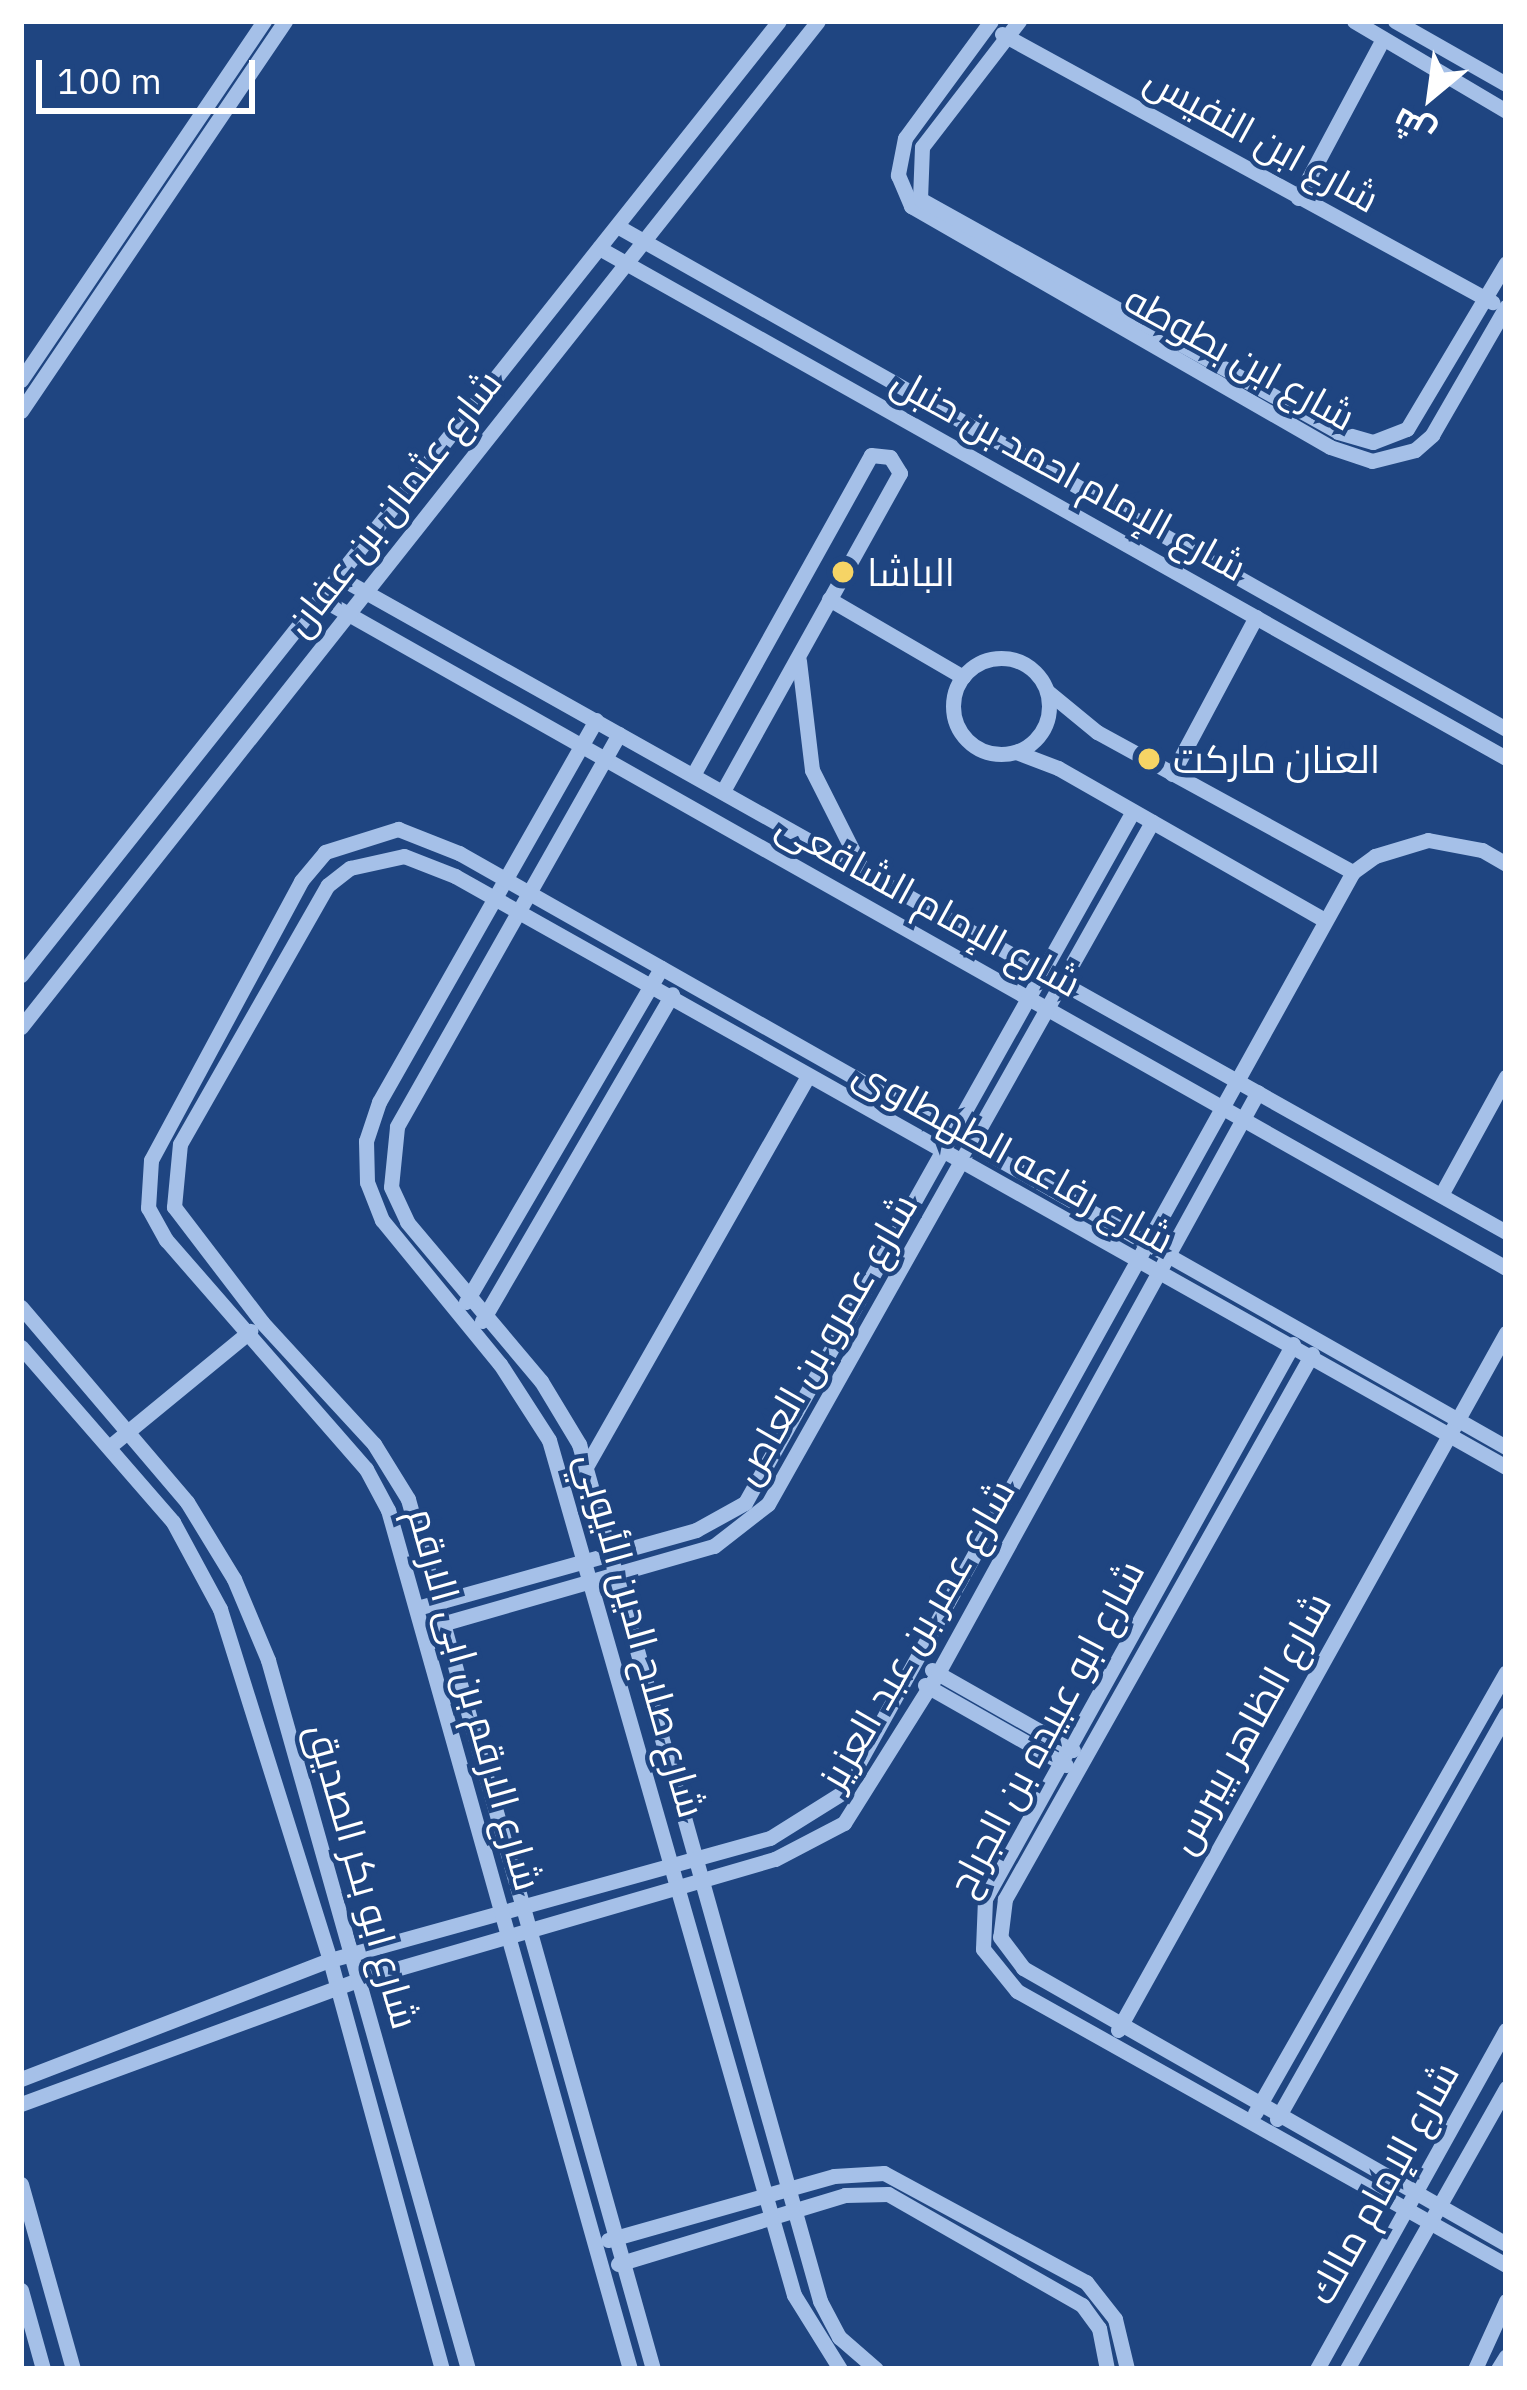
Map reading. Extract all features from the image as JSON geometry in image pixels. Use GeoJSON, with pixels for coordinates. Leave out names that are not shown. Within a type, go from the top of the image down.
{"type":"FeatureCollection","features":[{"type":"Feature","properties":{"kind":"street"},"geometry":{"type":"LineString","coordinates":[[21,380],[263,21]]}},
{"type":"Feature","properties":{"kind":"street"},"geometry":{"type":"LineString","coordinates":[[21,411],[285,21]]}},
{"type":"Feature","properties":{"kind":"street","name":"شارع عثمان بن عفان"},"geometry":{"type":"LineString","coordinates":[[21,975],[779,21]]}},
{"type":"Feature","properties":{"kind":"street","name":"شارع عثمان بن عفان"},"geometry":{"type":"LineString","coordinates":[[21,1027],[818,21]]}},
{"type":"Feature","properties":{"kind":"street"},"geometry":{"type":"LineString","coordinates":[[908,186],[922,147],[1019,21]]}},
{"type":"Feature","properties":{"kind":"street"},"geometry":{"type":"LineString","coordinates":[[1354,21],[1506,111]]}},
{"type":"Feature","properties":{"kind":"street"},"geometry":{"type":"LineString","coordinates":[[1395,21],[1506,84]]}},
{"type":"Feature","properties":{"kind":"street"},"geometry":{"type":"LineString","coordinates":[[908,186],[905,138],[989,23]]}},
{"type":"Feature","properties":{"kind":"street","name":"شارع ابن النفيس"},"geometry":{"type":"LineString","coordinates":[[989,23],[1298,198],[1506,308]]}},
{"type":"Feature","properties":{"kind":"street"},"geometry":{"type":"LineString","coordinates":[[1298,198],[1382,41]]}},
{"type":"Feature","properties":{"kind":"street","name":"شارع ابن بطوطه"},"geometry":{"type":"LineString","coordinates":[[908,186],[931,209],[1330,447],[1372,461],[1415,450],[1432,435],[1506,308]]}},
{"type":"Feature","properties":{"kind":"street","name":"شارع الإمام احمد بن حنبل"},"geometry":{"type":"LineString","coordinates":[[616,226],[1506,729]]}},
{"type":"Feature","properties":{"kind":"street","name":"شارع الإمام احمد بن حنبل"},"geometry":{"type":"LineString","coordinates":[[599,248],[1506,758]]}},
{"type":"Feature","properties":{"kind":"street","name":"شارع ابن بطوطه"},"geometry":{"type":"LineString","coordinates":[[1134,328],[1338,431],[1373,442],[1420,416],[1506,263]]}},
{"type":"Feature","properties":{"kind":"street"},"geometry":{"type":"LineString","coordinates":[[894,414],[905,393]]}},
{"type":"Feature","properties":{"kind":"street"},"geometry":{"type":"LineString","coordinates":[[923,430],[935,409]]}},
{"type":"Feature","properties":{"kind":"street"},"geometry":{"type":"LineString","coordinates":[[693,775],[871,455],[890,457],[900,473],[723,791]]}},
{"type":"Feature","properties":{"kind":"street","name":"شارع الإمام الشافعى"},"geometry":{"type":"LineString","coordinates":[[337,576],[1506,1232]]}},
{"type":"Feature","properties":{"kind":"street","name":"شارع الإمام الشافعى"},"geometry":{"type":"LineString","coordinates":[[320,598],[1506,1268]]}},
{"type":"Feature","properties":{"kind":"street"},"geometry":{"type":"LineString","coordinates":[[829,599],[963,677]]}},
{"type":"Feature","properties":{"kind":"street"},"geometry":{"type":"LineString","coordinates":[[1172,774],[1256,617]]}},
{"type":"Feature","properties":{"kind":"street"},"geometry":{"type":"LineString","coordinates":[[799,657],[812,770],[864,872]]}},
{"type":"Feature","properties":{"kind":"street"},"geometry":{"type":"LineString","coordinates":[[1324,920],[1133,811],[1016,752],[986,752],[962,734],[953,706],[963,677],[983,662],[1009,658],[1032,670],[1081,722],[1353,872],[1375,856],[1428,841],[1482,850],[1506,864]]}},
{"type":"Feature","properties":{"kind":"street"},"geometry":{"type":"LineString","coordinates":[[1016,752],[1044,728],[1047,691]]}},
{"type":"Feature","properties":{"kind":"street"},"geometry":{"type":"LineString","coordinates":[[1439,721],[1453,699]]}},
{"type":"Feature","properties":{"kind":"street","name":"شارع صلاح الدين الأيوبي"},"geometry":{"type":"LineString","coordinates":[[596,720],[379,1102],[367,1141],[367,1181],[382,1220],[475,1334],[549,1440],[804,2320],[840,2369]]}},
{"type":"Feature","properties":{"kind":"street","name":"شارع صلاح الدين الأيوبي"},"geometry":{"type":"LineString","coordinates":[[619,734],[391,1146],[398,1206],[555,1399],[587,1465],[828,2320],[876,2369]]}},
{"type":"Feature","properties":{"kind":"street","name":"شارع عمرو بن العاص"},"geometry":{"type":"LineString","coordinates":[[417,1608],[722,1519],[763,1481],[1133,811]]}},
{"type":"Feature","properties":{"kind":"street","name":"شارع عمرو بن العاص"},"geometry":{"type":"LineString","coordinates":[[423,1629],[714,1546],[769,1504],[975,1147],[1152,822]]}},
{"type":"Feature","properties":{"kind":"street","name":"شارع الارقم بن ابى الارقم"},"geometry":{"type":"LineString","coordinates":[[505,877],[424,836],[376,831],[325,852],[269,938],[151,1160],[145,1190],[155,1226],[379,1488],[423,1629],[630,2369]]}},
{"type":"Feature","properties":{"kind":"street","name":"شارع الارقم بن ابى الارقم"},"geometry":{"type":"LineString","coordinates":[[493,898],[431,864],[376,858],[328,885],[180,1144],[170,1188],[182,1224],[393,1470],[439,1602],[653,2369]]}},
{"type":"Feature","properties":{"kind":"street","name":"شارع عمر بن عبد العزيز"},"geometry":{"type":"LineString","coordinates":[[21,2079],[330,1960],[698,1859],[796,1827],[842,1793],[916,1671],[1353,872]]}},
{"type":"Feature","properties":{"kind":"street","name":"شارع رفاعه الطهطاوى"},"geometry":{"type":"LineString","coordinates":[[505,877],[1506,1447]]}},
{"type":"Feature","properties":{"kind":"street","name":"شارع رفاعه الطهطاوى"},"geometry":{"type":"LineString","coordinates":[[493,898],[649,990],[1506,1467]]}},
{"type":"Feature","properties":{"kind":"street"},"geometry":{"type":"LineString","coordinates":[[269,938],[289,950]]}},
{"type":"Feature","properties":{"kind":"street"},"geometry":{"type":"LineString","coordinates":[[458,1315],[662,968]]}},
{"type":"Feature","properties":{"kind":"street"},"geometry":{"type":"LineString","coordinates":[[475,1334],[681,980]]}},
{"type":"Feature","properties":{"kind":"street"},"geometry":{"type":"LineString","coordinates":[[1441,1195],[1506,1077]]}},
{"type":"Feature","properties":{"kind":"street"},"geometry":{"type":"LineString","coordinates":[[587,1465],[807,1078]]}},
{"type":"Feature","properties":{"kind":"street","name":"شارع عمر بن عبد العزيز"},"geometry":{"type":"LineString","coordinates":[[21,2104],[358,1980],[800,1850],[844,1823],[933,1680],[1258,1092]]}},
{"type":"Feature","properties":{"kind":"street"},"geometry":{"type":"LineString","coordinates":[[21,1307],[128,1432]]}},
{"type":"Feature","properties":{"kind":"street"},"geometry":{"type":"LineString","coordinates":[[21,1347],[109,1447],[262,1322]]}},
{"type":"Feature","properties":{"kind":"street","name":"شارع ابو عبيده بن الجراح"},"geometry":{"type":"LineString","coordinates":[[1300,1330],[985,1900],[979,1931],[1002,1980],[1506,2266]]}},
{"type":"Feature","properties":{"kind":"street","name":"شارع الظاهر بيبرس"},"geometry":{"type":"LineString","coordinates":[[1111,2043],[1506,1333]]}},
{"type":"Feature","properties":{"kind":"street","name":"شارع ابو عبيده بن الجراح"},"geometry":{"type":"LineString","coordinates":[[1319,1341],[1005,1899],[1000,1937],[1022,1968],[1506,2244]]}},
{"type":"Feature","properties":{"kind":"street","name":"شارع ابو بكر الصديق"},"geometry":{"type":"LineString","coordinates":[[128,1432],[187,1502],[234,1579],[268,1660],[468,2369]]}},
{"type":"Feature","properties":{"kind":"street","name":"شارع ابو بكر الصديق"},"geometry":{"type":"LineString","coordinates":[[109,1447],[173,1522],[220,1609],[338,1987],[442,2369]]}},
{"type":"Feature","properties":{"kind":"street"},"geometry":{"type":"LineString","coordinates":[[916,1671],[1082,1764]]}},
{"type":"Feature","properties":{"kind":"street"},"geometry":{"type":"LineString","coordinates":[[1250,2122],[1506,1672]]}},
{"type":"Feature","properties":{"kind":"street"},"geometry":{"type":"LineString","coordinates":[[1269,2132],[1506,1714]]}},
{"type":"Feature","properties":{"kind":"street"},"geometry":{"type":"LineString","coordinates":[[1435,1795],[1454,1805]]}},
{"type":"Feature","properties":{"kind":"street","name":"شارع الإمام مالك"},"geometry":{"type":"LineString","coordinates":[[1317,2369],[1506,2030]]}},
{"type":"Feature","properties":{"kind":"street","name":"شارع الإمام مالك"},"geometry":{"type":"LineString","coordinates":[[1347,2369],[1506,2088]]}},
{"type":"Feature","properties":{"kind":"street"},"geometry":{"type":"LineString","coordinates":[[597,2244],[859,2172],[908,2180],[1086,2282],[1115,2319],[1126,2369]]}},
{"type":"Feature","properties":{"kind":"street"},"geometry":{"type":"LineString","coordinates":[[21,2184],[73,2369]]}},
{"type":"Feature","properties":{"kind":"street"},"geometry":{"type":"LineString","coordinates":[[603,2268],[868,2191],[905,2202],[1082,2305],[1100,2329],[1107,2369]]}},
{"type":"Feature","properties":{"kind":"street"},"geometry":{"type":"LineString","coordinates":[[21,2290],[43,2369]]}},
{"type":"Feature","properties":{"kind":"street"},"geometry":{"type":"LineString","coordinates":[[1475,2369],[1506,2301]]}},
{"type":"Feature","properties":{"kind":"street"},"geometry":{"type":"LineString","coordinates":[[1498,2369],[1506,2356]]}},
{"type":"Feature","properties":{"kind":"place","name":"الباشا"},"geometry":{"type":"Point","coordinates":[843,572]}},
{"type":"Feature","properties":{"kind":"place","name":"العنان ماركت"},"geometry":{"type":"Point","coordinates":[1149,759]}}]}
